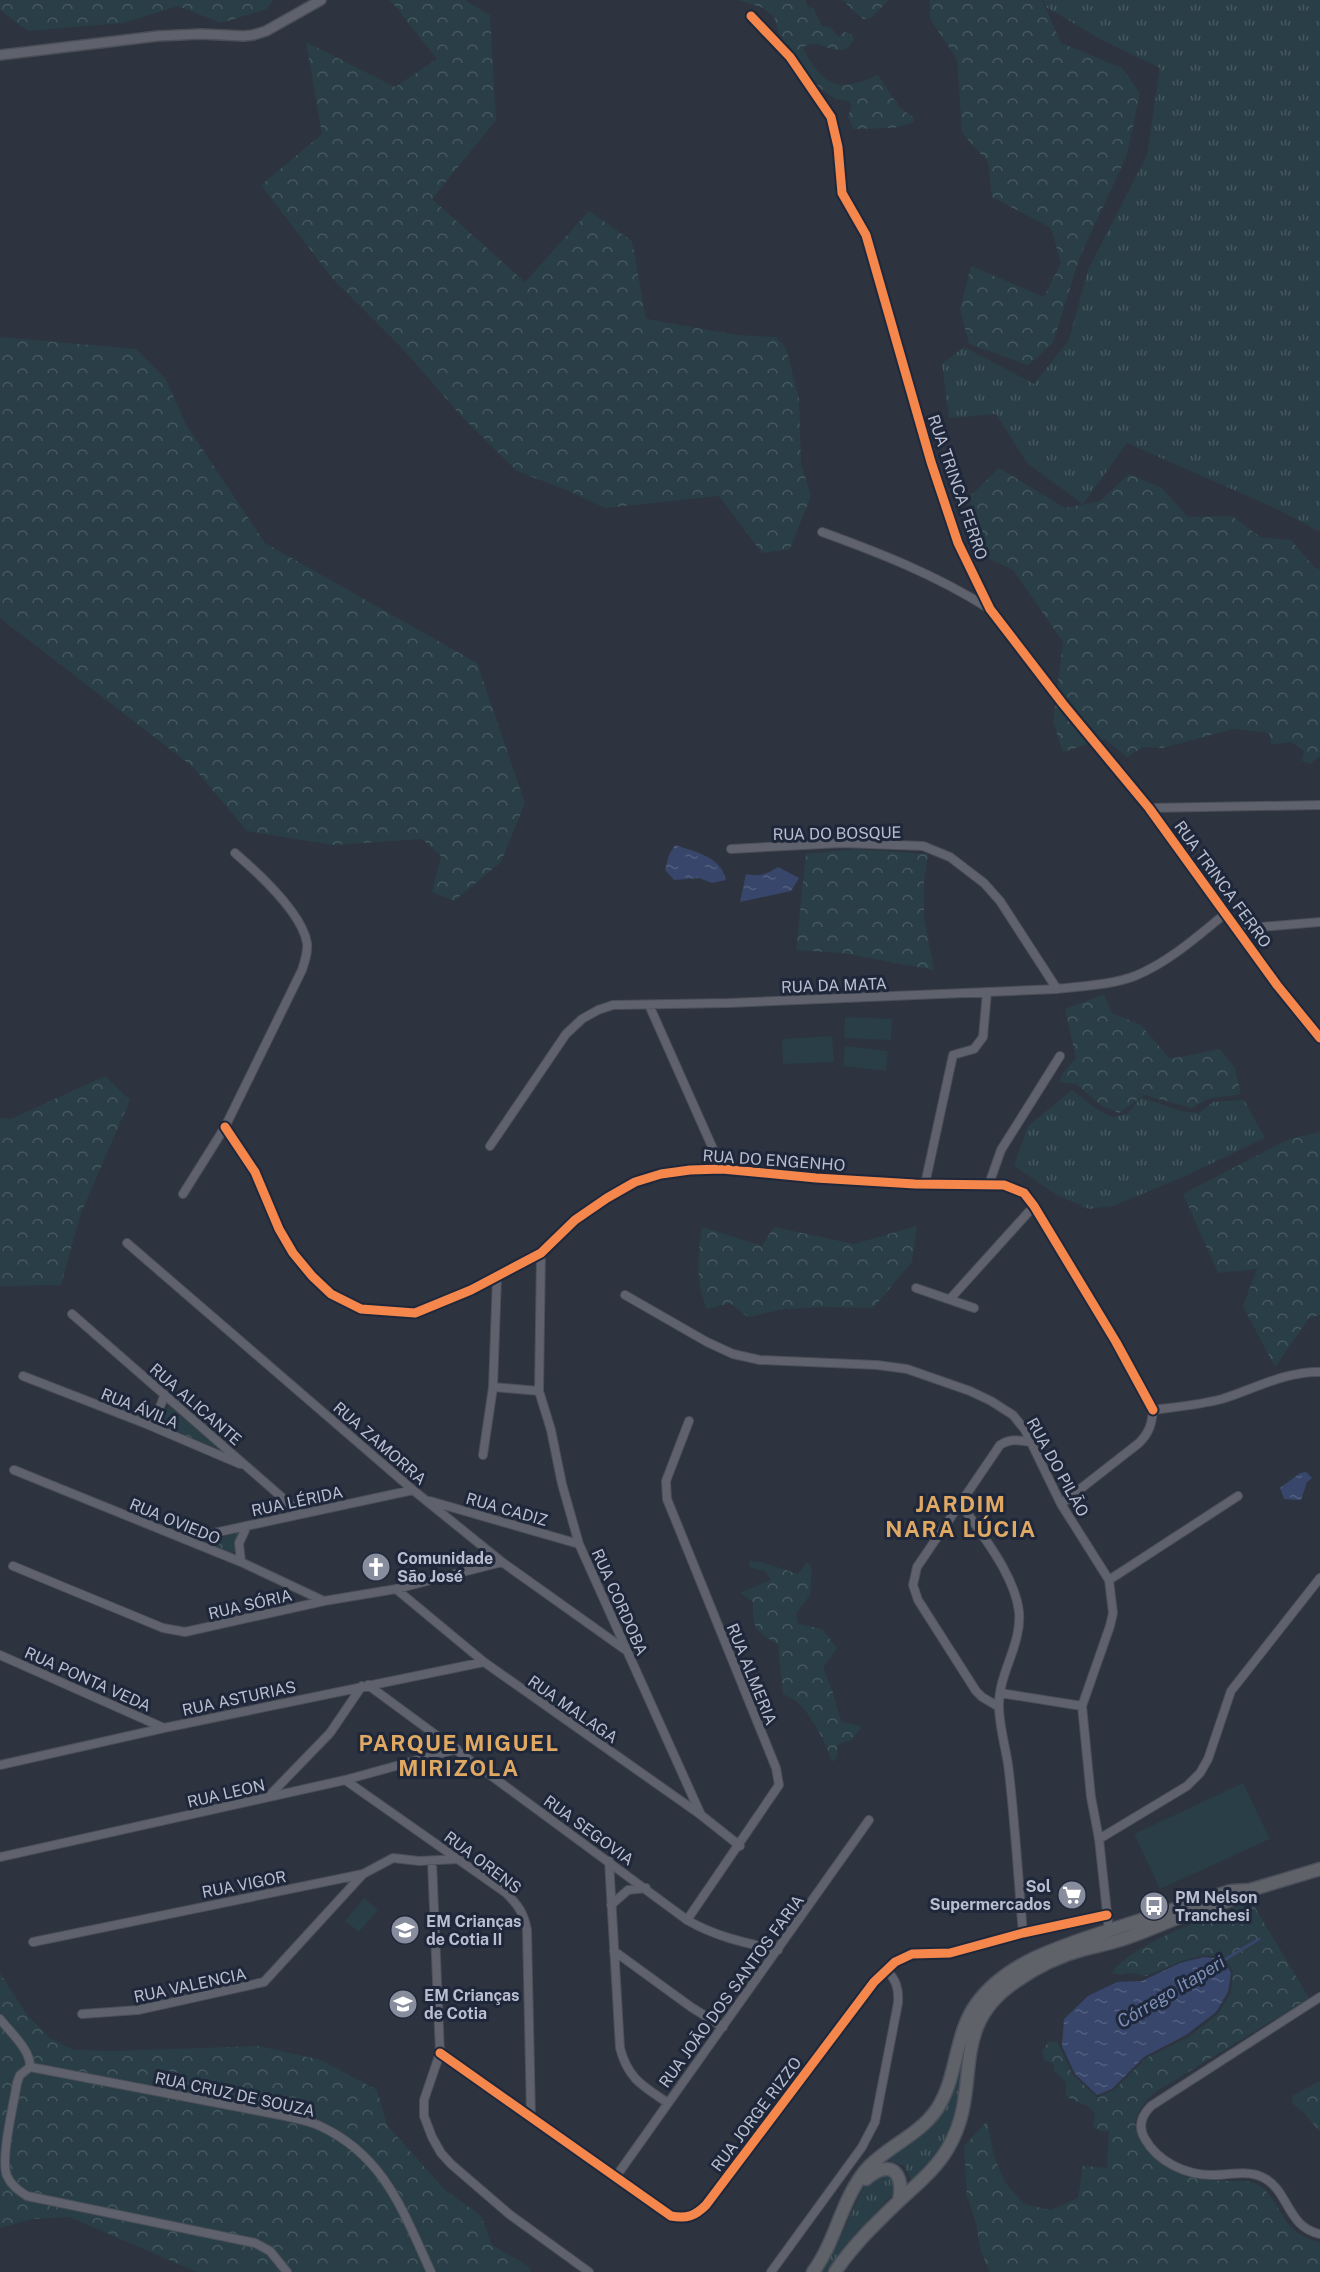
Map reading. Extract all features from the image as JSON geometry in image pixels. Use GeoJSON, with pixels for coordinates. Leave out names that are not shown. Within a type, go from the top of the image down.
{"type":"FeatureCollection","features":[{"type":"Feature","properties":{"kind":"highway"},"geometry":{"type":"LineString","coordinates":[[835,2272],[860,2240],[926,2176],[948,2150],[957,2130],[963,2107],[972,2040],[977,2023],[996,1996],[1034,1970],[1082,1949],[1124,1939],[1234,1899],[1250,1890],[1320,1869]]}},
{"type":"Feature","properties":{"kind":"highway"},"geometry":{"type":"LineString","coordinates":[[813,2272],[830,2243],[858,2181],[875,2161],[928,2120],[937,2109],[945,2092],[966,2025],[976,2004],[989,1990],[1008,1974],[1034,1959],[1082,1938],[1231,1891],[1250,1890]]}},
{"type":"Feature","properties":{"kind":"highway"},"geometry":{"type":"LineString","coordinates":[[849,2198],[875,2172],[890,2168],[900,2178],[902,2186],[899,2201]]}},
{"type":"Feature","properties":{"kind":"street"},"geometry":{"type":"LineString","coordinates":[[0,55],[158,36],[201,34],[244,36],[266,31],[321,0]]}},
{"type":"Feature","properties":{"kind":"street","name":"RUA TRINCA FERRO"},"geometry":{"type":"LineString","coordinates":[[751,16],[790,57],[831,117],[838,147],[842,193],[866,235],[888,307],[905,376],[938,483],[958,543],[990,609],[1063,704],[1149,808],[1320,1038]]}},
{"type":"Feature","properties":{"kind":"street"},"geometry":{"type":"LineString","coordinates":[[822,532],[915,568],[955,587],[990,609]]}},
{"type":"Feature","properties":{"kind":"street"},"geometry":{"type":"LineString","coordinates":[[1149,808],[1320,805]]}},
{"type":"Feature","properties":{"kind":"street","name":"RUA DO BOSQUE"},"geometry":{"type":"LineString","coordinates":[[731,849],[842,843],[923,846],[950,857],[984,883],[1000,901],[1057,989]]}},
{"type":"Feature","properties":{"kind":"street"},"geometry":{"type":"LineString","coordinates":[[183,1194],[225,1127],[302,970],[307,955],[304,934],[285,903],[235,853]]}},
{"type":"Feature","properties":{"kind":"street","name":"RUA DA MATA"},"geometry":{"type":"LineString","coordinates":[[490,1146],[566,1034],[582,1019],[613,1005],[1057,989],[1103,984],[1134,976],[1162,962],[1226,913]]}},
{"type":"Feature","properties":{"kind":"street"},"geometry":{"type":"LineString","coordinates":[[1238,929],[1320,922]]}},
{"type":"Feature","properties":{"kind":"street"},"geometry":{"type":"LineString","coordinates":[[925,1184],[953,1055],[974,1049],[983,1037],[987,992]]}},
{"type":"Feature","properties":{"kind":"street"},"geometry":{"type":"LineString","coordinates":[[650,1005],[722,1169]]}},
{"type":"Feature","properties":{"kind":"street"},"geometry":{"type":"LineString","coordinates":[[989,1184],[1001,1150],[1060,1056]]}},
{"type":"Feature","properties":{"kind":"street","name":"RUA DO ENGENHO"},"geometry":{"type":"LineString","coordinates":[[225,1127],[255,1172],[279,1229],[293,1253],[331,1294],[361,1309],[415,1313],[497,1277],[541,1253],[575,1220],[607,1198],[635,1182],[661,1174],[722,1169],[816,1179],[925,1184],[989,1184],[1016,1188],[1024,1193],[1034,1206],[1113,1335],[1153,1410]]}},
{"type":"Feature","properties":{"kind":"street"},"geometry":{"type":"LineString","coordinates":[[950,1299],[1034,1206]]}},
{"type":"Feature","properties":{"kind":"street","name":"RUA ZAMORRA"},"geometry":{"type":"LineString","coordinates":[[127,1243],[413,1490],[502,1562],[627,1651]]}},
{"type":"Feature","properties":{"kind":"street","name":"RUA CORDOBA"},"geometry":{"type":"LineString","coordinates":[[541,1253],[539,1391],[579,1544],[701,1815]]}},
{"type":"Feature","properties":{"kind":"street"},"geometry":{"type":"LineString","coordinates":[[483,1455],[493,1387],[497,1277]]}},
{"type":"Feature","properties":{"kind":"street"},"geometry":{"type":"LineString","coordinates":[[916,1288],[974,1308]]}},
{"type":"Feature","properties":{"kind":"street","name":"RUA DO PILÃO"},"geometry":{"type":"LineString","coordinates":[[625,1295],[707,1342],[733,1354],[760,1360],[877,1365],[907,1369],[970,1391],[998,1406],[1020,1423],[1061,1504],[1109,1580],[1113,1613],[1082,1706],[1091,1797],[1099,1839],[1109,1931]]}},
{"type":"Feature","properties":{"kind":"street","name":"RUA ALICANTE"},"geometry":{"type":"LineString","coordinates":[[72,1314],[302,1514]]}},
{"type":"Feature","properties":{"kind":"street"},"geometry":{"type":"LineString","coordinates":[[1061,1504],[1147,1435],[1152,1423],[1153,1410],[1220,1399],[1295,1374],[1320,1372]]}},
{"type":"Feature","properties":{"kind":"street","name":"RUA ÁVILA"},"geometry":{"type":"LineString","coordinates":[[23,1376],[144,1423],[247,1467]]}},
{"type":"Feature","properties":{"kind":"street"},"geometry":{"type":"LineString","coordinates":[[493,1387],[539,1391]]}},
{"type":"Feature","properties":{"kind":"street"},"geometry":{"type":"LineString","coordinates":[[144,1423],[158,1411],[164,1394]]}},
{"type":"Feature","properties":{"kind":"street","name":"RUA ALMERIA"},"geometry":{"type":"LineString","coordinates":[[687,1920],[779,1785],[779,1777],[667,1499],[666,1481],[689,1421]]}},
{"type":"Feature","properties":{"kind":"street"},"geometry":{"type":"LineString","coordinates":[[999,1707],[982,1697],[976,1690],[914,1593],[914,1575],[917,1567],[1000,1445],[1016,1439],[1030,1442]]}},
{"type":"Feature","properties":{"kind":"street","name":"RUA OVIEDO"},"geometry":{"type":"LineString","coordinates":[[14,1470],[241,1562],[324,1601]]}},
{"type":"Feature","properties":{"kind":"street","name":"RUA LÉRIDA"},"geometry":{"type":"LineString","coordinates":[[186,1539],[413,1490]]}},
{"type":"Feature","properties":{"kind":"street"},"geometry":{"type":"LineString","coordinates":[[1109,1580],[1238,1496]]}},
{"type":"Feature","properties":{"kind":"street","name":"RUA CADIZ"},"geometry":{"type":"LineString","coordinates":[[427,1500],[579,1544]]}},
{"type":"Feature","properties":{"kind":"street"},"geometry":{"type":"LineString","coordinates":[[961,1504],[1000,1564],[1013,1590],[1019,1611],[1019,1631],[1000,1693],[999,1707],[1008,1766],[1023,1933]]}},
{"type":"Feature","properties":{"kind":"street"},"geometry":{"type":"LineString","coordinates":[[241,1562],[239,1543],[247,1526]]}},
{"type":"Feature","properties":{"kind":"street","name":"RUA SÓRIA"},"geometry":{"type":"LineString","coordinates":[[13,1566],[163,1628],[185,1632],[324,1601],[396,1589],[502,1562]]}},
{"type":"Feature","properties":{"kind":"street"},"geometry":{"type":"LineString","coordinates":[[1099,1839],[1182,1790],[1200,1773],[1208,1759],[1231,1691],[1320,1578]]}},
{"type":"Feature","properties":{"kind":"street","name":"RUA MALAGA"},"geometry":{"type":"LineString","coordinates":[[396,1589],[484,1662],[740,1845]]}},
{"type":"Feature","properties":{"kind":"street","name":"RUA PONTA VEDA"},"geometry":{"type":"LineString","coordinates":[[0,1655],[164,1728]]}},
{"type":"Feature","properties":{"kind":"street","name":"RUA ASTURIAS"},"geometry":{"type":"LineString","coordinates":[[0,1765],[164,1728],[484,1662]]}},
{"type":"Feature","properties":{"kind":"street"},"geometry":{"type":"LineString","coordinates":[[267,1798],[330,1732],[365,1686]]}},
{"type":"Feature","properties":{"kind":"street","name":"RUA SEGOVIA"},"geometry":{"type":"LineString","coordinates":[[365,1686],[457,1749],[687,1920],[707,1932],[722,1937],[778,1950]]}},
{"type":"Feature","properties":{"kind":"street"},"geometry":{"type":"LineString","coordinates":[[1000,1693],[1082,1706]]}},
{"type":"Feature","properties":{"kind":"street","name":"RUA LEON"},"geometry":{"type":"LineString","coordinates":[[0,1857],[345,1780],[457,1749]]}},
{"type":"Feature","properties":{"kind":"street","name":"RUA ORENS"},"geometry":{"type":"LineString","coordinates":[[345,1780],[506,1893],[525,1916],[531,2116]]}},
{"type":"Feature","properties":{"kind":"street","name":"RUA JOÃO DOS SANTOS FARIA"},"geometry":{"type":"LineString","coordinates":[[615,2178],[869,1820]]}},
{"type":"Feature","properties":{"kind":"street","name":"RUA VIGOR"},"geometry":{"type":"LineString","coordinates":[[33,1942],[363,1874],[393,1858],[432,1861],[459,1859]]}},
{"type":"Feature","properties":{"kind":"street"},"geometry":{"type":"LineString","coordinates":[[432,1861],[440,2053],[424,2100],[424,2116],[441,2153],[509,2214],[589,2272]]}},
{"type":"Feature","properties":{"kind":"street"},"geometry":{"type":"LineString","coordinates":[[609,1861],[620,2048],[630,2075],[668,2103]]}},
{"type":"Feature","properties":{"kind":"street","name":"RUA VALENCIA"},"geometry":{"type":"LineString","coordinates":[[82,2014],[138,2010],[264,1982],[363,1874]]}},
{"type":"Feature","properties":{"kind":"street"},"geometry":{"type":"LineString","coordinates":[[611,1905],[628,1890],[646,1888]]}},
{"type":"Feature","properties":{"kind":"street","name":"RUA JORGE RIZZO"},"geometry":{"type":"LineString","coordinates":[[440,2053],[671,2216],[690,2217],[698,2213],[886,1969],[903,1957],[912,1954],[950,1953],[1023,1933],[1107,1915]]}},
{"type":"Feature","properties":{"kind":"street"},"geometry":{"type":"LineString","coordinates":[[614,1951],[691,2007],[723,2027]]}},
{"type":"Feature","properties":{"kind":"street"},"geometry":{"type":"LineString","coordinates":[[771,2272],[862,2147],[874,2122],[898,2003],[896,1981],[886,1969]]}},
{"type":"Feature","properties":{"kind":"street"},"geometry":{"type":"LineString","coordinates":[[1319,2001],[1151,2106],[1142,2119],[1140,2127],[1152,2149],[1179,2169],[1196,2174],[1252,2174],[1267,2180],[1299,2223],[1307,2231],[1320,2234]]}},
{"type":"Feature","properties":{"kind":"street"},"geometry":{"type":"LineString","coordinates":[[0,2019],[29,2057],[30,2067],[20,2075],[17,2082],[4,2161],[7,2175],[15,2188],[27,2196],[255,2243],[270,2251],[288,2272]]}},
{"type":"Feature","properties":{"kind":"street","name":"RUA CRUZ DE SOUZA"},"geometry":{"type":"LineString","coordinates":[[30,2067],[285,2116],[318,2125],[346,2139],[368,2159],[386,2181],[431,2272]]}},
{"type":"Feature","properties":{"kind":"green space"},"geometry":{"type":"Polygon","coordinates":[[[0,0],[273,0],[267,9],[221,23],[178,6],[123,23],[28,31],[0,10],[0,0]]]}},
{"type":"Feature","properties":{"kind":"green space"},"geometry":{"type":"Polygon","coordinates":[[[390,0],[465,0],[490,15],[496,120],[432,199],[525,282],[589,211],[632,241],[646,319],[737,335],[776,337],[786,348],[799,399],[801,464],[811,496],[790,549],[762,553],[719,496],[605,508],[517,471],[462,417],[402,348],[332,278],[261,185],[322,134],[306,42],[395,87],[437,59],[390,0]]]}},
{"type":"Feature","properties":{"kind":"green space"},"geometry":{"type":"Polygon","coordinates":[[[739,0],[806,0],[807,6],[814,9],[822,26],[830,27],[838,37],[845,32],[851,34],[854,39],[848,47],[842,50],[815,44],[809,44],[803,48],[818,71],[833,83],[842,85],[864,81],[878,75],[899,107],[913,117],[914,122],[894,128],[853,129],[848,116],[852,106],[849,101],[835,99],[817,86],[779,34],[774,17],[763,8],[739,0]]]}},
{"type":"Feature","properties":{"kind":"green space"},"geometry":{"type":"Polygon","coordinates":[[[842,0],[888,1],[871,18],[863,19],[842,0]]]}},
{"type":"Feature","properties":{"kind":"green space"},"geometry":{"type":"Polygon","coordinates":[[[930,0],[1042,0],[1061,43],[1122,68],[1140,93],[1127,155],[1079,259],[1053,343],[1028,365],[969,344],[960,309],[971,266],[1044,297],[1061,263],[1051,228],[992,197],[988,162],[962,133],[957,59],[930,19],[930,0]]]}},
{"type":"Feature","properties":{"kind":"green space"},"geometry":{"type":"Polygon","coordinates":[[[1043,0],[1320,0],[1320,532],[1277,509],[1127,443],[1083,504],[1027,463],[996,414],[949,418],[942,364],[964,347],[1034,384],[1069,340],[1088,270],[1147,155],[1160,68],[1102,40],[1046,7],[1043,0]]]}},
{"type":"Feature","properties":{"kind":"green space"},"geometry":{"type":"Polygon","coordinates":[[[0,337],[136,349],[165,378],[187,426],[265,543],[477,663],[525,803],[501,862],[454,901],[432,892],[441,856],[422,839],[333,845],[247,831],[193,767],[0,618],[0,337]]]}},
{"type":"Feature","properties":{"kind":"green space"},"geometry":{"type":"Polygon","coordinates":[[[999,468],[1065,508],[1100,501],[1129,474],[1162,488],[1188,517],[1232,516],[1260,537],[1291,540],[1315,568],[1320,569],[1320,756],[1310,764],[1302,761],[1304,751],[1291,742],[1271,745],[1269,733],[1234,729],[1162,748],[1143,747],[1127,757],[1105,739],[1063,752],[1053,722],[1063,642],[1013,570],[990,559],[968,498],[999,468]]]}},
{"type":"Feature","properties":{"kind":"green space"},"geometry":{"type":"Polygon","coordinates":[[[855,849],[928,854],[924,881],[924,918],[934,970],[842,953],[796,950],[806,854],[855,849]]]}},
{"type":"Feature","properties":{"kind":"green space"},"geometry":{"type":"Polygon","coordinates":[[[1104,994],[1112,1013],[1141,1025],[1170,1059],[1220,1049],[1235,1068],[1241,1094],[1208,1099],[1192,1108],[1144,1095],[1119,1113],[1102,1106],[1076,1084],[1059,1082],[1063,1073],[1076,1058],[1065,1009],[1104,994]]]}},
{"type":"Feature","properties":{"kind":"green space"},"geometry":{"type":"Polygon","coordinates":[[[845,1017],[892,1019],[891,1040],[844,1038],[845,1017]]]}},
{"type":"Feature","properties":{"kind":"green space"},"geometry":{"type":"Polygon","coordinates":[[[832,1036],[834,1062],[783,1064],[782,1039],[832,1036]]]}},
{"type":"Feature","properties":{"kind":"green space"},"geometry":{"type":"Polygon","coordinates":[[[845,1046],[888,1051],[886,1071],[843,1066],[845,1046]]]}},
{"type":"Feature","properties":{"kind":"green space"},"geometry":{"type":"Polygon","coordinates":[[[105,1076],[130,1100],[81,1213],[61,1285],[0,1286],[0,1118],[11,1119],[105,1076]]]}},
{"type":"Feature","properties":{"kind":"green space"},"geometry":{"type":"Polygon","coordinates":[[[1072,1090],[1095,1108],[1112,1117],[1127,1114],[1141,1097],[1180,1111],[1199,1113],[1213,1102],[1244,1100],[1265,1138],[1183,1177],[1113,1206],[1089,1209],[1057,1195],[1014,1166],[1028,1126],[1072,1090]]]}},
{"type":"Feature","properties":{"kind":"green space"},"geometry":{"type":"Polygon","coordinates":[[[1320,1132],[1320,1315],[1309,1318],[1275,1367],[1243,1306],[1257,1269],[1218,1273],[1183,1194],[1289,1139],[1320,1132]]]}},
{"type":"Feature","properties":{"kind":"green space"},"geometry":{"type":"Polygon","coordinates":[[[917,1226],[912,1262],[873,1308],[784,1309],[748,1317],[730,1303],[707,1309],[703,1299],[698,1268],[702,1227],[762,1246],[774,1227],[854,1244],[917,1226]]]}},
{"type":"Feature","properties":{"kind":"green space"},"geometry":{"type":"Polygon","coordinates":[[[169,1406],[221,1450],[158,1424],[169,1406]]]}},
{"type":"Feature","properties":{"kind":"green space"},"geometry":{"type":"Polygon","coordinates":[[[237,1533],[235,1553],[202,1543],[237,1533]]]}},
{"type":"Feature","properties":{"kind":"green space"},"geometry":{"type":"Polygon","coordinates":[[[749,1561],[761,1562],[798,1574],[807,1562],[812,1568],[810,1595],[796,1613],[798,1624],[822,1629],[837,1648],[823,1668],[841,1722],[862,1726],[853,1739],[837,1745],[837,1757],[832,1762],[807,1712],[796,1701],[783,1694],[778,1644],[756,1628],[753,1618],[753,1602],[740,1593],[771,1580],[765,1571],[749,1567],[749,1561]]]}},
{"type":"Feature","properties":{"kind":"green space"},"geometry":{"type":"Polygon","coordinates":[[[1243,1783],[1270,1839],[1160,1889],[1134,1834],[1243,1783]]]}},
{"type":"Feature","properties":{"kind":"green space"},"geometry":{"type":"Polygon","coordinates":[[[364,1898],[378,1910],[359,1932],[345,1921],[364,1898]]]}},
{"type":"Feature","properties":{"kind":"green space"},"geometry":{"type":"Polygon","coordinates":[[[1251,1901],[1309,1998],[1154,2093],[1144,2103],[1138,2114],[1137,2133],[1148,2152],[1168,2168],[1192,2177],[1218,2181],[1246,2181],[1260,2186],[1270,2195],[1292,2228],[1303,2236],[1320,2243],[1320,2272],[990,2272],[981,2252],[976,2223],[967,2196],[964,2146],[987,2121],[994,2156],[1005,2182],[1024,2204],[1051,2210],[1078,2198],[1083,2166],[1107,2168],[1109,2131],[1100,2131],[1093,2126],[1095,2113],[1089,2107],[1069,2098],[1066,2094],[1066,2082],[1054,2071],[1054,2064],[1044,2060],[1042,2052],[1048,2042],[1057,2041],[1073,2075],[1097,2097],[1114,2090],[1146,2058],[1187,2038],[1218,2014],[1231,1992],[1233,1972],[1225,1957],[1204,1955],[1179,1962],[1146,1976],[1112,1973],[1122,1962],[1155,1941],[1251,1901]]]}},
{"type":"Feature","properties":{"kind":"green space"},"geometry":{"type":"Polygon","coordinates":[[[0,1973],[27,2015],[51,2039],[74,2050],[118,2051],[259,2046],[321,2060],[377,2090],[387,2125],[444,2189],[481,2216],[492,2245],[528,2266],[531,2272],[197,2272],[69,2217],[32,2219],[0,2228],[0,1973]]]}},
{"type":"Feature","properties":{"kind":"green space"},"geometry":{"type":"Polygon","coordinates":[[[959,2071],[961,2081],[957,2111],[949,2134],[937,2153],[912,2181],[904,2166],[886,2159],[918,2137],[939,2118],[949,2101],[959,2071]]]}},
{"type":"Feature","properties":{"kind":"green space"},"geometry":{"type":"Polygon","coordinates":[[[1320,2081],[1320,2132],[1293,2104],[1292,2096],[1320,2081]]]}},
{"type":"Feature","properties":{"kind":"green space"},"geometry":{"type":"Polygon","coordinates":[[[887,2174],[894,2179],[894,2193],[848,2242],[827,2272],[820,2272],[840,2238],[862,2190],[869,2181],[879,2175],[887,2174]]]}},
{"type":"Feature","properties":{"kind":"water"},"geometry":{"type":"Polygon","coordinates":[[[675,845],[713,860],[719,865],[726,880],[712,883],[699,878],[674,880],[665,870],[669,855],[675,845]]]}},
{"type":"Feature","properties":{"kind":"water"},"geometry":{"type":"Polygon","coordinates":[[[778,867],[799,878],[791,891],[740,902],[746,874],[763,874],[778,867]]]}},
{"type":"Feature","properties":{"kind":"water"},"geometry":{"type":"Polygon","coordinates":[[[1306,1472],[1312,1478],[1307,1482],[1301,1500],[1284,1499],[1280,1488],[1300,1473],[1306,1472]]]}},
{"type":"Feature","properties":{"kind":"water"},"geometry":{"type":"Polygon","coordinates":[[[1204,1957],[1223,1959],[1231,1973],[1228,1992],[1216,2012],[1186,2035],[1144,2057],[1112,2089],[1097,2095],[1075,2074],[1062,2046],[1064,2019],[1088,1996],[1117,1982],[1142,1981],[1180,1963],[1204,1957]]]}},
{"type":"Feature","properties":{"kind":"waterway","name":"Córrego Itaperi"},"geometry":{"type":"LineString","coordinates":[[1221,1962],[1259,1939]]}},
{"type":"Feature","properties":{"kind":"cycle path"},"geometry":{"type":"LineString","coordinates":[[751,16],[790,57],[831,117],[838,147],[842,193],[866,235],[931,462],[958,543],[990,609],[1063,704],[1149,808],[1277,985],[1320,1038]]}},
{"type":"Feature","properties":{"kind":"cycle path"},"geometry":{"type":"LineString","coordinates":[[225,1127],[255,1172],[279,1229],[293,1253],[331,1294],[361,1309],[415,1313],[471,1290],[541,1253],[575,1220],[607,1198],[635,1182],[661,1174],[722,1169],[915,1184],[1004,1185],[1024,1193],[1034,1206],[1116,1342],[1153,1410]]}},
{"type":"Feature","properties":{"kind":"cycle path"},"geometry":{"type":"LineString","coordinates":[[440,2053],[671,2216],[686,2217],[698,2212],[706,2205],[874,1982],[895,1962],[912,1954],[950,1953],[1023,1933],[1107,1915]]}},
{"type":"Feature","properties":{"kind":"place","name":"Comunidade São José"},"geometry":{"type":"Point","coordinates":[376,1567]}},
{"type":"Feature","properties":{"kind":"place","name":"Sol Supermercados"},"geometry":{"type":"Point","coordinates":[1072,1895]}},
{"type":"Feature","properties":{"kind":"place","name":"PM Nelson Tranchesi"},"geometry":{"type":"Point","coordinates":[1154,1906]}},
{"type":"Feature","properties":{"kind":"place","name":"EM Crianças de Cotia II"},"geometry":{"type":"Point","coordinates":[405,1930]}},
{"type":"Feature","properties":{"kind":"place","name":"EM Crianças de Cotia"},"geometry":{"type":"Point","coordinates":[403,2004]}},
{"type":"Feature","properties":{"kind":"district","name":"JARDIM NARA LÚCIA"},"geometry":{"type":"Point","coordinates":[961,1516]}},
{"type":"Feature","properties":{"kind":"district","name":"PARQUE MIGUEL MIRIZOLA"},"geometry":{"type":"Point","coordinates":[459,1756]}}]}
